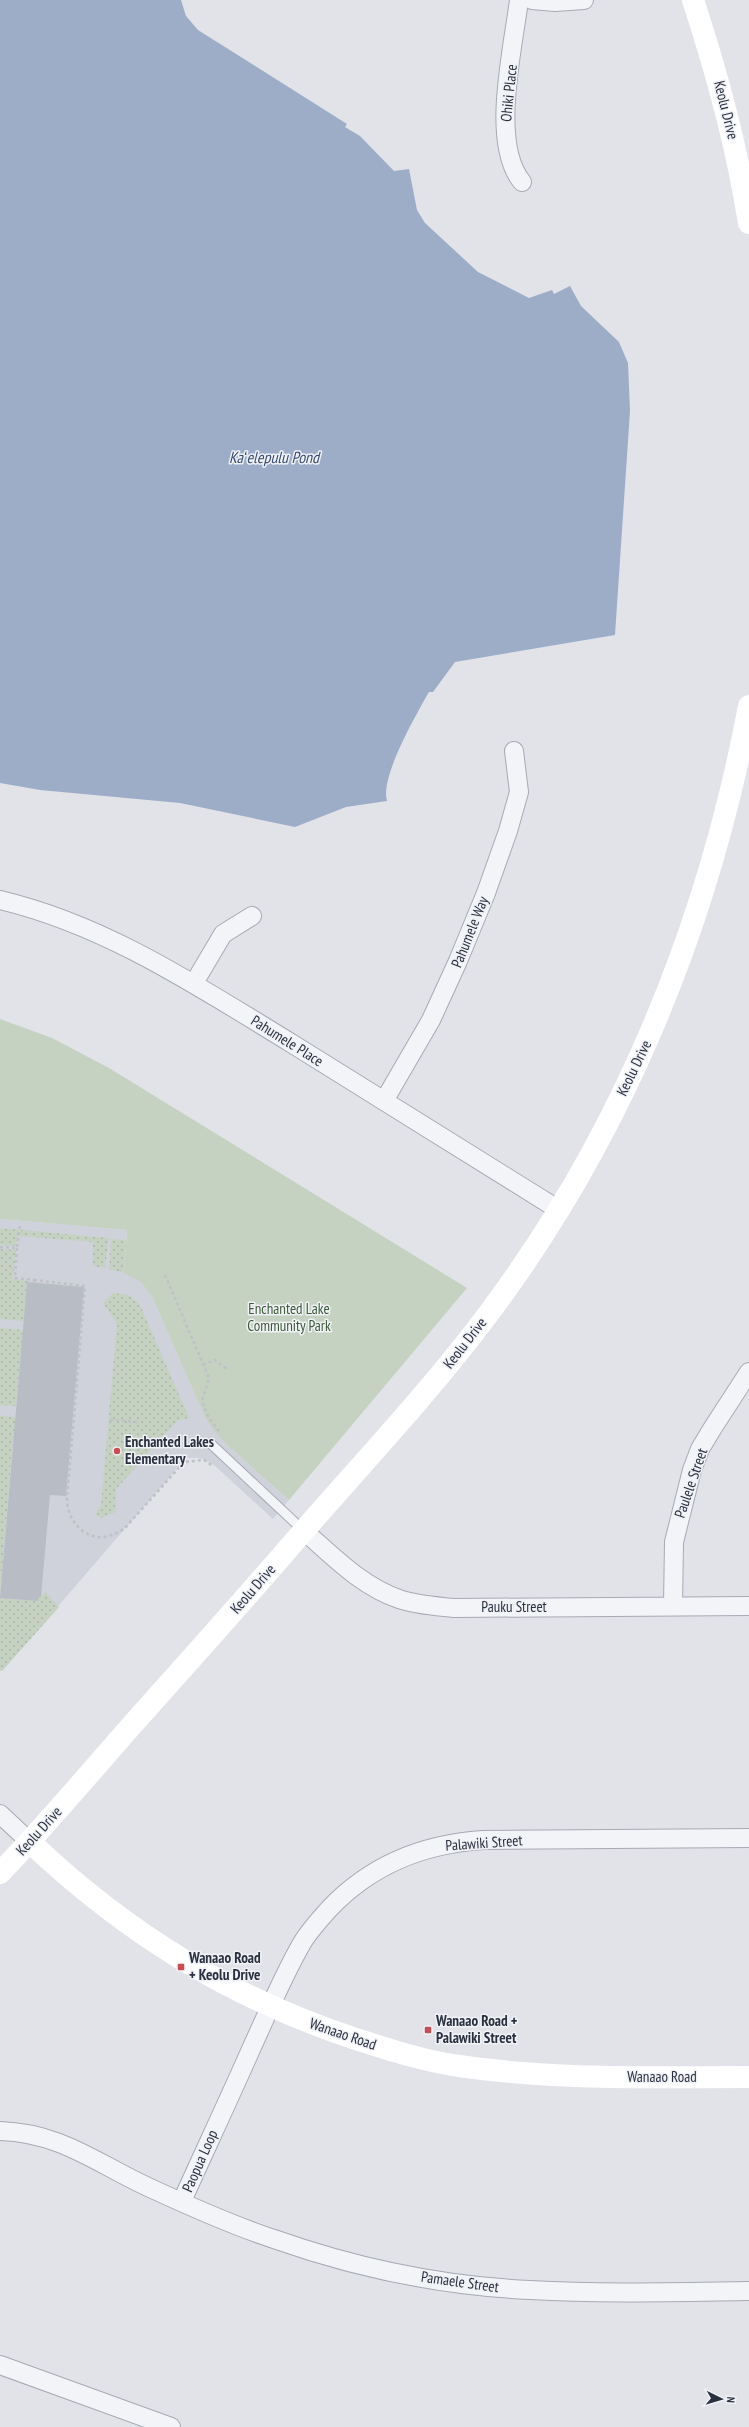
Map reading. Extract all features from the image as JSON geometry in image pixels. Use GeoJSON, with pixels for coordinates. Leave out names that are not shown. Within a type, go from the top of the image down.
{"type":"FeatureCollection","features":[{"type":"Feature","properties":{"kind":"main road","name":"Keolu Drive"},"geometry":{"type":"LineString","coordinates":[[693,0],[730,126],[749,223]]}},
{"type":"Feature","properties":{"kind":"main road","name":"Keolu Drive"},"geometry":{"type":"LineString","coordinates":[[0,1873],[30,1842],[405,1418],[451,1362],[505,1292],[559,1210],[633,1073],[677,970],[696,918],[725,817],[749,706]]}},
{"type":"Feature","properties":{"kind":"main road","name":"Wanaao Road"},"geometry":{"type":"LineString","coordinates":[[30,1842],[54,1865],[138,1933],[212,1978],[270,2007],[384,2049],[458,2066],[556,2075],[749,2077]]}},
{"type":"Feature","properties":{"kind":"street","name":"Ohiki Place"},"geometry":{"type":"LineString","coordinates":[[519,0],[506,105],[505,134],[509,158],[522,182]]}},
{"type":"Feature","properties":{"kind":"street"},"geometry":{"type":"LineString","coordinates":[[532,0],[567,2],[584,0]]}},
{"type":"Feature","properties":{"kind":"street","name":"Pahumele Way"},"geometry":{"type":"LineString","coordinates":[[384,1101],[431,1020],[458,961],[486,893],[508,831],[519,792],[514,751]]}},
{"type":"Feature","properties":{"kind":"street","name":"Pahumele Place"},"geometry":{"type":"LineString","coordinates":[[0,900],[46,913],[98,933],[194,983],[559,1210]]}},
{"type":"Feature","properties":{"kind":"street"},"geometry":{"type":"LineString","coordinates":[[194,983],[223,934],[252,916]]}},
{"type":"Feature","properties":{"kind":"street","name":"Paulele Street"},"geometry":{"type":"LineString","coordinates":[[673,1606],[674,1542],[692,1470],[700,1449],[749,1372]]}},
{"type":"Feature","properties":{"kind":"street","name":"Pauku Street"},"geometry":{"type":"LineString","coordinates":[[304,1531],[345,1567],[373,1587],[399,1599],[425,1605],[454,1608],[749,1606]]}},
{"type":"Feature","properties":{"kind":"street","name":"Wanaao Road"},"geometry":{"type":"LineString","coordinates":[[0,1814],[30,1842]]}},
{"type":"Feature","properties":{"kind":"street","name":"Palawiki Street"},"geometry":{"type":"LineString","coordinates":[[270,2007],[302,1942],[342,1896],[366,1877],[388,1864],[422,1850],[453,1842],[483,1840],[749,1838]]}},
{"type":"Feature","properties":{"kind":"street","name":"Paopua Loop"},"geometry":{"type":"LineString","coordinates":[[0,2131],[16,2132],[53,2139],[83,2152],[147,2187],[182,2202],[270,2007]]}},
{"type":"Feature","properties":{"kind":"street","name":"Pamaele Street"},"geometry":{"type":"LineString","coordinates":[[182,2202],[224,2221],[275,2240],[334,2258],[402,2274],[481,2286],[528,2290],[593,2293],[749,2291]]}},
{"type":"Feature","properties":{"kind":"street"},"geometry":{"type":"LineString","coordinates":[[0,2365],[171,2427]]}},
{"type":"Feature","properties":{"kind":"lane"},"geometry":{"type":"LineString","coordinates":[[210,1443],[304,1531]]}},
{"type":"Feature","properties":{"kind":"path"},"geometry":{"type":"LineString","coordinates":[[20,1224],[15,1278],[85,1286],[66,1499],[67,1511],[77,1527],[94,1536],[104,1537],[115,1534],[125,1528],[184,1462],[204,1460],[217,1470]]}},
{"type":"Feature","properties":{"kind":"path"},"geometry":{"type":"LineString","coordinates":[[0,1247],[17,1248]]}},
{"type":"Feature","properties":{"kind":"path"},"geometry":{"type":"LineString","coordinates":[[165,1275],[209,1378],[202,1401],[208,1416],[222,1436]]}},
{"type":"Feature","properties":{"kind":"path"},"geometry":{"type":"LineString","coordinates":[[203,1365],[215,1360],[226,1369]]}},
{"type":"Feature","properties":{"kind":"path"},"geometry":{"type":"LineString","coordinates":[[110,1420],[140,1422]]}},
{"type":"Feature","properties":{"kind":"shaded area","name":"Enchanted Lakes Elementary"},"geometry":{"type":"Polygon","coordinates":[[[0,1219],[127,1230],[124,1272],[141,1282],[153,1299],[204,1415],[226,1444],[289,1500],[273,1519],[213,1464],[200,1458],[186,1458],[2,1671],[0,1670],[0,1219]]]}},
{"type":"Feature","properties":{"kind":"green space","name":"Enchanted Lake Community Park"},"geometry":{"type":"Polygon","coordinates":[[[0,1019],[52,1038],[109,1068],[467,1288],[289,1500],[226,1444],[212,1428],[204,1415],[153,1299],[141,1282],[124,1273],[127,1230],[0,1219],[0,1019]]]}},
{"type":"Feature","properties":{"kind":"green space"},"geometry":{"type":"Polygon","coordinates":[[[0,1228],[109,1238],[105,1268],[93,1266],[93,1242],[18,1236],[16,1246],[0,1245],[0,1228]]]}},
{"type":"Feature","properties":{"kind":"green space"},"geometry":{"type":"Polygon","coordinates":[[[111,1239],[126,1240],[124,1270],[121,1272],[109,1269],[111,1239]]]}},
{"type":"Feature","properties":{"kind":"green space"},"geometry":{"type":"Polygon","coordinates":[[[0,1249],[16,1250],[13,1279],[27,1281],[24,1321],[0,1319],[0,1249]]]}},
{"type":"Feature","properties":{"kind":"green space"},"geometry":{"type":"Polygon","coordinates":[[[113,1293],[129,1295],[140,1305],[189,1418],[177,1421],[116,1489],[116,1512],[101,1518],[95,1514],[101,1505],[117,1324],[103,1303],[113,1293]]]}},
{"type":"Feature","properties":{"kind":"green space"},"geometry":{"type":"Polygon","coordinates":[[[0,1328],[23,1330],[16,1406],[0,1405],[0,1328]]]}},
{"type":"Feature","properties":{"kind":"green space"},"geometry":{"type":"Polygon","coordinates":[[[0,1416],[61,1421],[59,1442],[13,1438],[0,1594],[0,1416]]]}},
{"type":"Feature","properties":{"kind":"green space"},"geometry":{"type":"Polygon","coordinates":[[[45,1592],[59,1607],[2,1671],[0,1670],[0,1598],[37,1601],[38,1597],[41,1597],[45,1592]]]}},
{"type":"Feature","properties":{"kind":"water","name":"Kaʻelepulu Pond"},"geometry":{"type":"Polygon","coordinates":[[[0,0],[181,0],[186,16],[198,30],[347,124],[345,127],[360,136],[394,171],[409,169],[417,210],[425,223],[478,272],[529,298],[552,290],[554,294],[570,286],[581,306],[619,342],[628,363],[630,411],[615,635],[455,662],[433,692],[429,692],[399,749],[388,778],[386,791],[387,801],[346,807],[295,827],[180,803],[40,790],[0,783],[0,0]]]}},
{"type":"Feature","properties":{"kind":"building"},"geometry":{"type":"Polygon","coordinates":[[[27,1282],[84,1287],[66,1496],[50,1495],[41,1597],[38,1597],[38,1601],[0,1598],[27,1282]]]}},
{"type":"Feature","properties":{"kind":"place","name":"Enchanted Lakes Elementary"},"geometry":{"type":"Point","coordinates":[117,1451]}},
{"type":"Feature","properties":{"kind":"place","name":"Wanaao Road + Keolu Drive"},"geometry":{"type":"Point","coordinates":[181,1967]}},
{"type":"Feature","properties":{"kind":"place","name":"Wanaao Road + Palawiki Street"},"geometry":{"type":"Point","coordinates":[428,2030]}}]}
